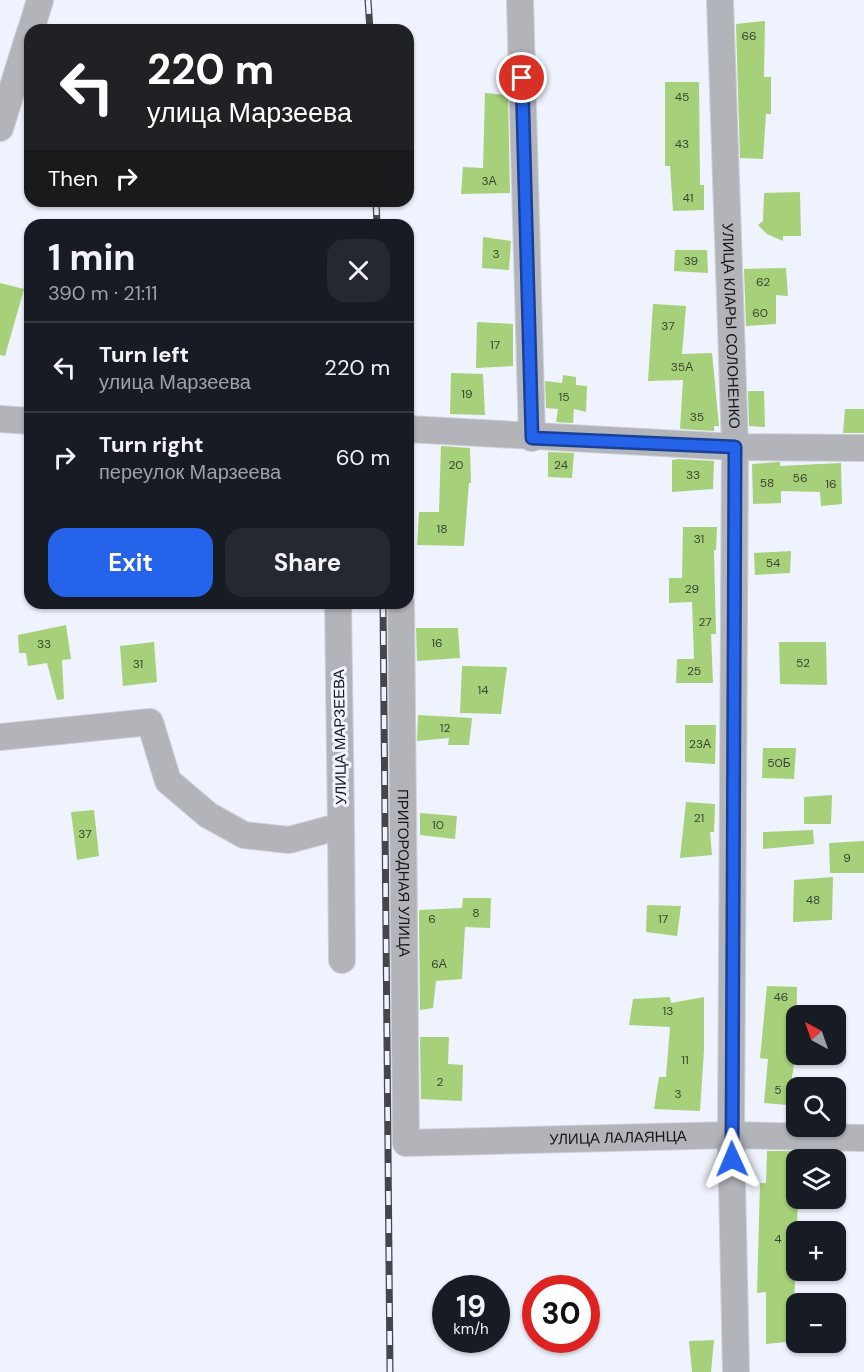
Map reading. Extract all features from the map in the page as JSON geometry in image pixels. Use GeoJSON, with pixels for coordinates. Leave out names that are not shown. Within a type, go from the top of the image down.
{"type":"FeatureCollection","features":[{"type":"Feature","properties":{"kind":"street"},"geometry":{"type":"LineString","coordinates":[[32,24],[40,0]]}},
{"type":"Feature","properties":{"kind":"street"},"geometry":{"type":"LineString","coordinates":[[520,0],[532,438]]}},
{"type":"Feature","properties":{"kind":"street","name":"УЛИЦА КЛАРЫ СОЛОНЕНКО"},"geometry":{"type":"LineString","coordinates":[[720,0],[735,447],[731,1135],[736,1372]]}},
{"type":"Feature","properties":{"kind":"street"},"geometry":{"type":"LineString","coordinates":[[0,128],[24,50]]}},
{"type":"Feature","properties":{"kind":"street"},"geometry":{"type":"LineString","coordinates":[[0,419],[24,421]]}},
{"type":"Feature","properties":{"kind":"street"},"geometry":{"type":"LineString","coordinates":[[414,429],[532,438],[735,447],[864,448]]}},
{"type":"Feature","properties":{"kind":"street","name":"УЛИЦА МАРЗЕЕВА"},"geometry":{"type":"LineString","coordinates":[[0,737],[150,722],[168,781],[208,815],[244,835],[290,840],[341,826],[338,609]]}},
{"type":"Feature","properties":{"kind":"street","name":"ПРИГОРОДНАЯ УЛИЦА"},"geometry":{"type":"LineString","coordinates":[[401,609],[406,1143]]}},
{"type":"Feature","properties":{"kind":"street"},"geometry":{"type":"LineString","coordinates":[[341,826],[342,960]]}},
{"type":"Feature","properties":{"kind":"street","name":"УЛИЦА ЛАЛАЯНЦА"},"geometry":{"type":"LineString","coordinates":[[406,1143],[731,1135],[864,1138]]}},
{"type":"Feature","properties":{"kind":"building"},"geometry":{"type":"Polygon","coordinates":[[[765,21],[764,77],[771,77],[771,114],[766,114],[763,159],[740,158],[736,24],[765,21]]]}},
{"type":"Feature","properties":{"kind":"building"},"geometry":{"type":"Polygon","coordinates":[[[665,82],[699,82],[700,185],[704,185],[704,210],[673,211],[670,166],[665,166],[665,82]]]}},
{"type":"Feature","properties":{"kind":"building"},"geometry":{"type":"Polygon","coordinates":[[[485,93],[508,95],[510,193],[461,194],[463,167],[483,168],[485,93]]]}},
{"type":"Feature","properties":{"kind":"building"},"geometry":{"type":"Polygon","coordinates":[[[800,192],[801,236],[783,236],[783,241],[767,234],[758,225],[763,221],[764,193],[800,192]]]}},
{"type":"Feature","properties":{"kind":"building"},"geometry":{"type":"Polygon","coordinates":[[[483,237],[511,241],[509,270],[482,268],[483,237]]]}},
{"type":"Feature","properties":{"kind":"building"},"geometry":{"type":"Polygon","coordinates":[[[675,250],[707,250],[708,273],[674,271],[675,250]]]}},
{"type":"Feature","properties":{"kind":"building"},"geometry":{"type":"Polygon","coordinates":[[[786,268],[788,296],[776,295],[776,324],[746,326],[744,269],[786,268]]]}},
{"type":"Feature","properties":{"kind":"building"},"geometry":{"type":"Polygon","coordinates":[[[0,283],[24,289],[5,356],[0,355],[0,283]]]}},
{"type":"Feature","properties":{"kind":"building"},"geometry":{"type":"Polygon","coordinates":[[[653,304],[686,306],[682,354],[712,353],[719,426],[714,426],[714,431],[680,429],[683,380],[648,381],[653,304]]]}},
{"type":"Feature","properties":{"kind":"building"},"geometry":{"type":"Polygon","coordinates":[[[477,322],[513,324],[513,366],[476,368],[477,322]]]}},
{"type":"Feature","properties":{"kind":"building"},"geometry":{"type":"Polygon","coordinates":[[[451,373],[483,374],[485,415],[450,414],[451,373]]]}},
{"type":"Feature","properties":{"kind":"building"},"geometry":{"type":"Polygon","coordinates":[[[563,375],[576,377],[576,385],[587,386],[586,412],[574,409],[573,423],[556,422],[558,409],[546,408],[545,381],[562,383],[563,375]]]}},
{"type":"Feature","properties":{"kind":"building"},"geometry":{"type":"Polygon","coordinates":[[[748,391],[764,391],[765,427],[749,426],[748,391]]]}},
{"type":"Feature","properties":{"kind":"building"},"geometry":{"type":"Polygon","coordinates":[[[845,409],[864,409],[864,433],[843,433],[845,409]]]}},
{"type":"Feature","properties":{"kind":"building"},"geometry":{"type":"Polygon","coordinates":[[[441,446],[470,448],[471,483],[469,483],[464,546],[417,545],[419,512],[439,512],[441,446]]]}},
{"type":"Feature","properties":{"kind":"building"},"geometry":{"type":"Polygon","coordinates":[[[548,452],[574,453],[572,478],[548,477],[548,452]]]}},
{"type":"Feature","properties":{"kind":"building"},"geometry":{"type":"Polygon","coordinates":[[[672,460],[714,461],[713,489],[672,492],[672,460]]]}},
{"type":"Feature","properties":{"kind":"building"},"geometry":{"type":"Polygon","coordinates":[[[780,462],[780,466],[841,463],[842,504],[821,506],[820,492],[781,491],[781,503],[753,504],[752,464],[780,462]]]}},
{"type":"Feature","properties":{"kind":"building"},"geometry":{"type":"Polygon","coordinates":[[[683,527],[717,527],[716,550],[714,550],[716,634],[711,634],[713,683],[676,683],[677,659],[694,659],[692,602],[669,603],[669,578],[682,578],[683,527]]]}},
{"type":"Feature","properties":{"kind":"building"},"geometry":{"type":"Polygon","coordinates":[[[791,551],[790,573],[755,575],[754,553],[791,551]]]}},
{"type":"Feature","properties":{"kind":"building"},"geometry":{"type":"Polygon","coordinates":[[[66,625],[71,659],[62,660],[64,699],[57,700],[47,663],[28,666],[26,653],[19,653],[18,635],[66,625]]]}},
{"type":"Feature","properties":{"kind":"building"},"geometry":{"type":"Polygon","coordinates":[[[416,628],[458,628],[460,658],[417,661],[416,628]]]}},
{"type":"Feature","properties":{"kind":"building"},"geometry":{"type":"Polygon","coordinates":[[[154,642],[157,682],[123,686],[120,646],[154,642]]]}},
{"type":"Feature","properties":{"kind":"building"},"geometry":{"type":"Polygon","coordinates":[[[779,642],[826,642],[827,685],[780,684],[779,642]]]}},
{"type":"Feature","properties":{"kind":"building"},"geometry":{"type":"Polygon","coordinates":[[[462,666],[507,667],[501,714],[460,713],[462,666]]]}},
{"type":"Feature","properties":{"kind":"building"},"geometry":{"type":"Polygon","coordinates":[[[418,715],[472,718],[469,745],[448,745],[449,738],[417,741],[418,715]]]}},
{"type":"Feature","properties":{"kind":"building"},"geometry":{"type":"Polygon","coordinates":[[[685,725],[716,725],[715,764],[685,762],[685,725]]]}},
{"type":"Feature","properties":{"kind":"building"},"geometry":{"type":"Polygon","coordinates":[[[763,748],[796,748],[794,779],[762,778],[763,748]]]}},
{"type":"Feature","properties":{"kind":"building"},"geometry":{"type":"Polygon","coordinates":[[[832,795],[831,824],[804,824],[804,797],[832,795]]]}},
{"type":"Feature","properties":{"kind":"building"},"geometry":{"type":"Polygon","coordinates":[[[686,802],[715,804],[714,832],[710,832],[712,855],[680,858],[686,802]]]}},
{"type":"Feature","properties":{"kind":"building"},"geometry":{"type":"Polygon","coordinates":[[[94,810],[99,856],[77,860],[71,812],[94,810]]]}},
{"type":"Feature","properties":{"kind":"building"},"geometry":{"type":"Polygon","coordinates":[[[420,813],[457,816],[455,839],[420,835],[420,813]]]}},
{"type":"Feature","properties":{"kind":"building"},"geometry":{"type":"Polygon","coordinates":[[[813,830],[814,844],[763,849],[763,832],[813,830]]]}},
{"type":"Feature","properties":{"kind":"building"},"geometry":{"type":"Polygon","coordinates":[[[864,841],[864,873],[830,873],[829,843],[864,841]]]}},
{"type":"Feature","properties":{"kind":"building"},"geometry":{"type":"Polygon","coordinates":[[[833,877],[832,920],[793,922],[794,880],[833,877]]]}},
{"type":"Feature","properties":{"kind":"building"},"geometry":{"type":"Polygon","coordinates":[[[463,898],[491,898],[490,928],[465,927],[462,979],[436,981],[433,1008],[420,1010],[419,910],[462,908],[463,898]]]}},
{"type":"Feature","properties":{"kind":"building"},"geometry":{"type":"Polygon","coordinates":[[[647,905],[681,906],[677,936],[646,932],[647,905]]]}},
{"type":"Feature","properties":{"kind":"building"},"geometry":{"type":"Polygon","coordinates":[[[767,986],[797,987],[797,1005],[786,1005],[786,1065],[794,1065],[792,1077],[786,1077],[786,1105],[764,1103],[768,1059],[760,1058],[767,986]]]}},
{"type":"Feature","properties":{"kind":"building"},"geometry":{"type":"Polygon","coordinates":[[[670,997],[671,1003],[704,997],[704,1050],[700,1111],[654,1109],[659,1077],[666,1077],[670,1027],[629,1025],[633,999],[670,997]]]}},
{"type":"Feature","properties":{"kind":"building"},"geometry":{"type":"Polygon","coordinates":[[[420,1037],[449,1037],[448,1064],[463,1065],[462,1101],[421,1099],[420,1037]]]}},
{"type":"Feature","properties":{"kind":"building"},"geometry":{"type":"Polygon","coordinates":[[[767,1151],[786,1151],[786,1209],[798,1209],[797,1221],[786,1221],[786,1281],[795,1281],[795,1293],[786,1293],[786,1342],[766,1344],[766,1292],[757,1293],[760,1183],[766,1183],[767,1151]]]}},
{"type":"Feature","properties":{"kind":"building"},"geometry":{"type":"Polygon","coordinates":[[[714,1340],[711,1372],[692,1372],[689,1341],[714,1340]]]}},
{"type":"Feature","properties":{"kind":"railway"},"geometry":{"type":"LineString","coordinates":[[368,0],[370,24]]}},
{"type":"Feature","properties":{"kind":"railway"},"geometry":{"type":"LineString","coordinates":[[376,207],[377,219]]}},
{"type":"Feature","properties":{"kind":"railway"},"geometry":{"type":"LineString","coordinates":[[383,609],[390,1372]]}},
{"type":"Feature","properties":{"kind":"route"},"geometry":{"type":"LineString","coordinates":[[522,78],[532,438],[735,447],[732,1159]]}}]}
